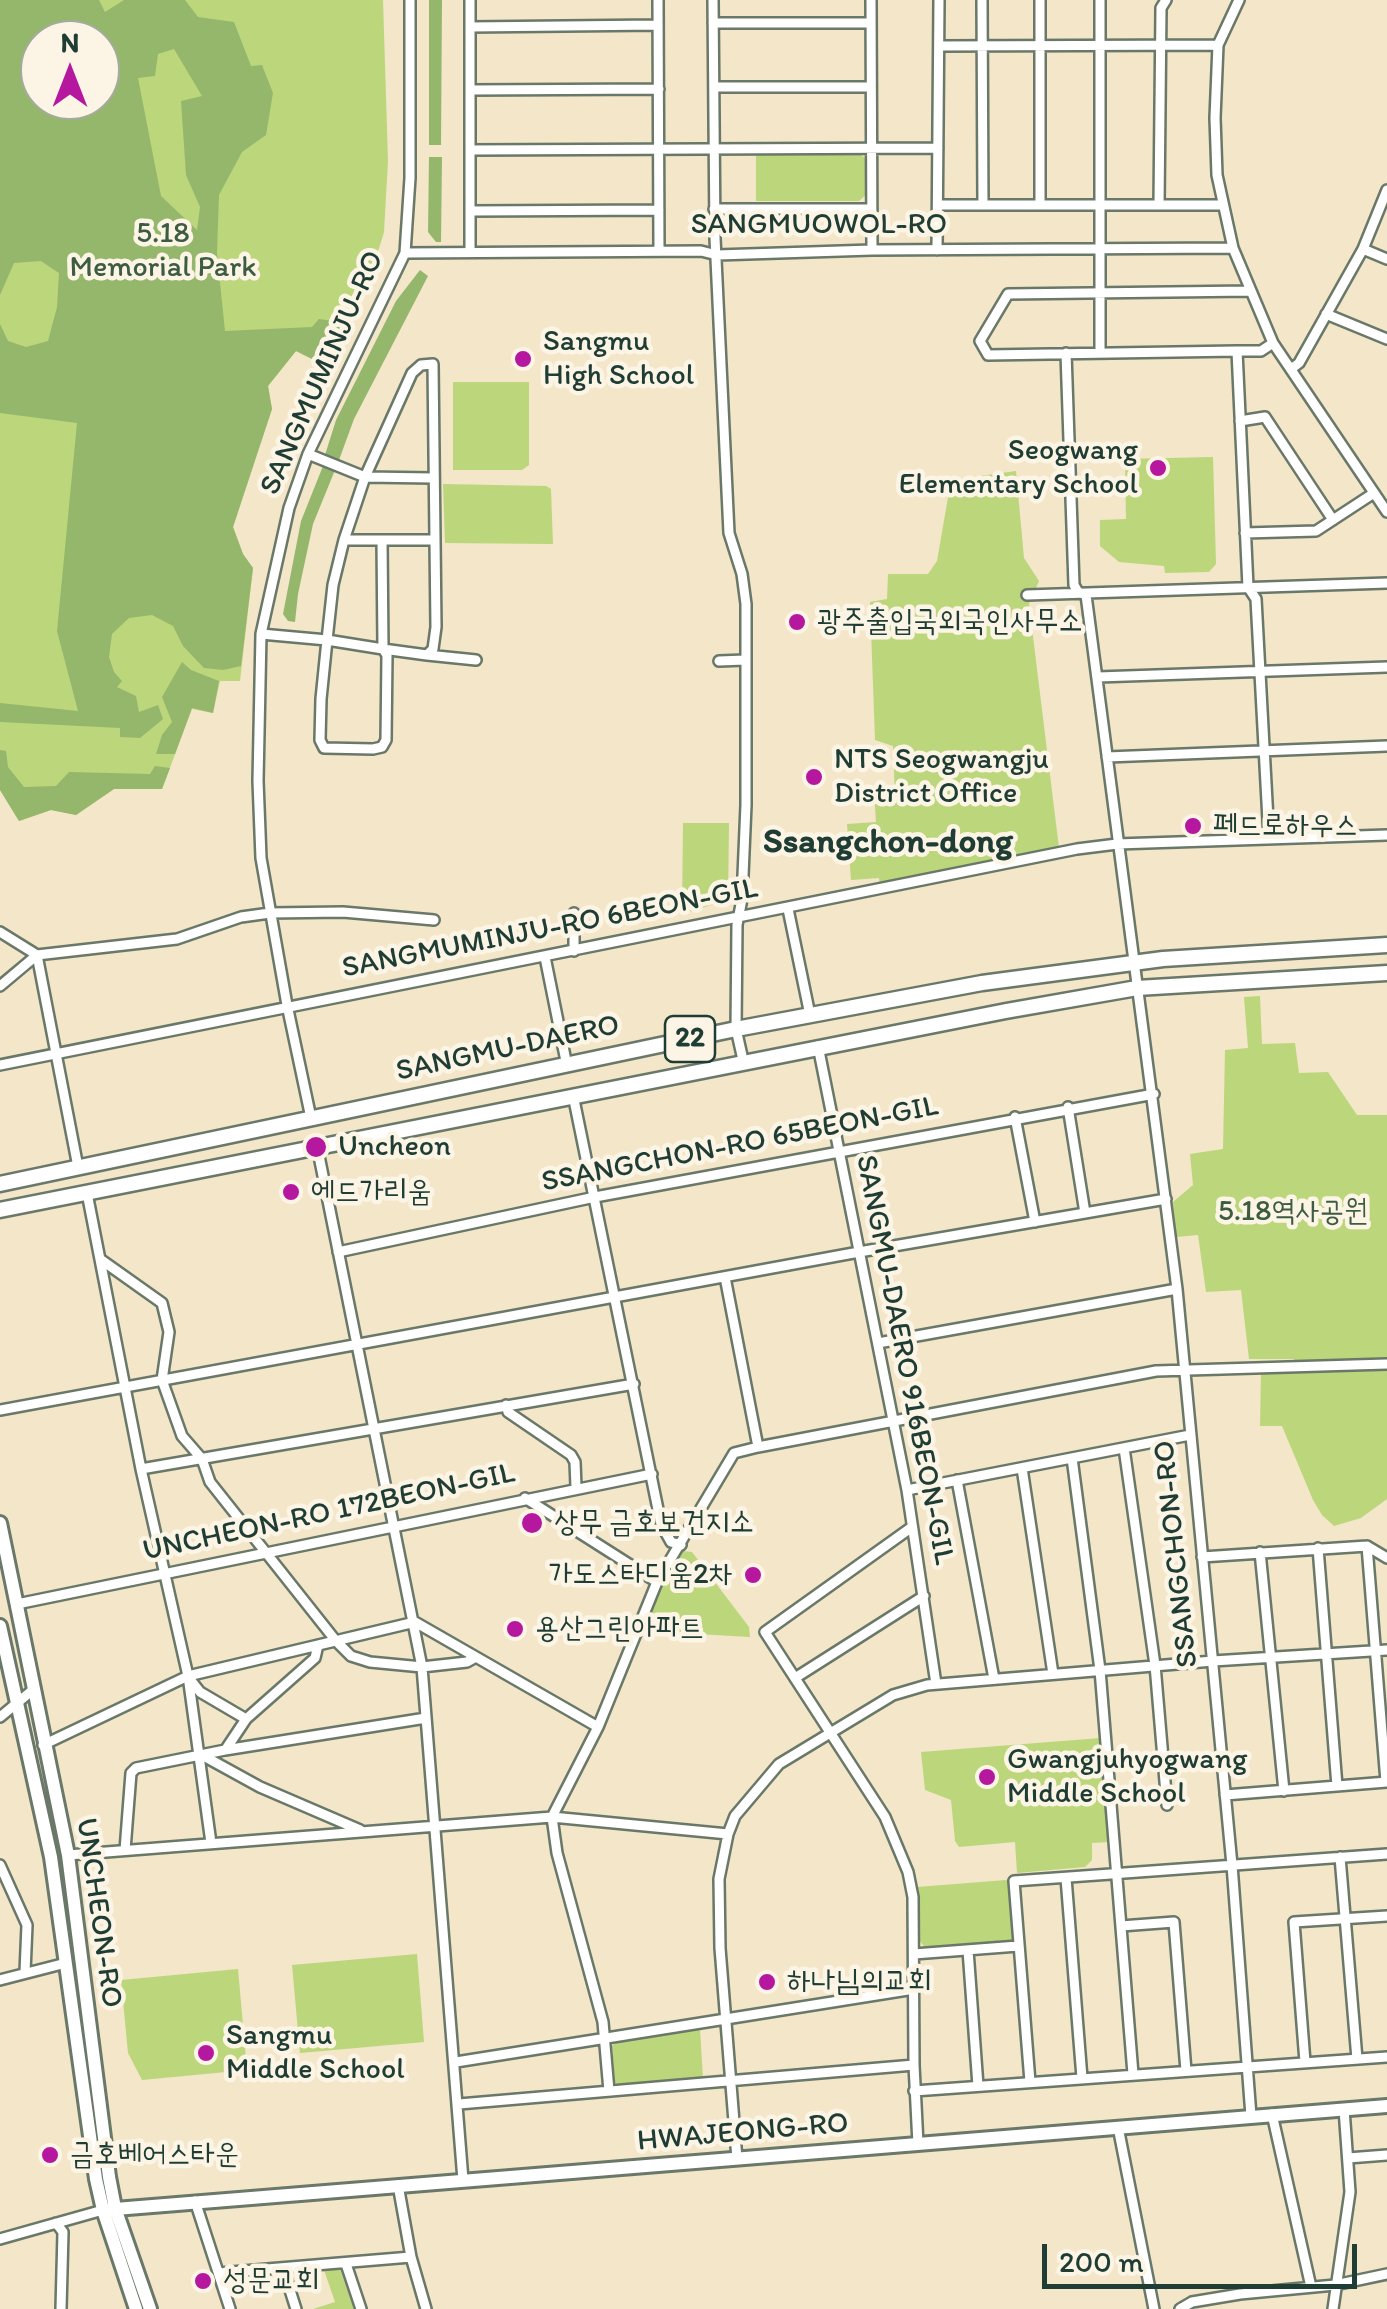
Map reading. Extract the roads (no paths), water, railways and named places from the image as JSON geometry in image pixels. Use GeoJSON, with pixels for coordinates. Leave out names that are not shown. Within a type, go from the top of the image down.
{"type":"FeatureCollection","features":[{"type":"Feature","properties":{"kind":"main road","name":"SANGMU-DAERO"},"geometry":{"type":"LineString","coordinates":[[0,1184],[736,1029],[1020,977],[1134,962],[1387,946]]}},
{"type":"Feature","properties":{"kind":"main road","name":"SANGMU-DAERO"},"geometry":{"type":"LineString","coordinates":[[0,1210],[743,1060],[1138,988],[1387,972]]}},
{"type":"Feature","properties":{"kind":"street","name":"SANGMUMINJU-RO"},"geometry":{"type":"LineString","coordinates":[[311,1118],[262,858],[262,634],[277,554],[308,454],[405,253],[410,178],[410,0]]}},
{"type":"Feature","properties":{"kind":"street"},"geometry":{"type":"LineString","coordinates":[[470,0],[470,252]]}},
{"type":"Feature","properties":{"kind":"street"},"geometry":{"type":"LineString","coordinates":[[658,0],[660,251]]}},
{"type":"Feature","properties":{"kind":"street"},"geometry":{"type":"LineString","coordinates":[[713,0],[714,208],[728,533],[745,590],[746,805],[736,1029],[743,1060]]}},
{"type":"Feature","properties":{"kind":"street"},"geometry":{"type":"LineString","coordinates":[[871,0],[872,250]]}},
{"type":"Feature","properties":{"kind":"street"},"geometry":{"type":"LineString","coordinates":[[937,250],[938,0]]}},
{"type":"Feature","properties":{"kind":"street"},"geometry":{"type":"LineString","coordinates":[[982,0],[982,205]]}},
{"type":"Feature","properties":{"kind":"street"},"geometry":{"type":"LineString","coordinates":[[1040,0],[1040,205]]}},
{"type":"Feature","properties":{"kind":"street"},"geometry":{"type":"LineString","coordinates":[[1100,0],[1100,353]]}},
{"type":"Feature","properties":{"kind":"street"},"geometry":{"type":"LineString","coordinates":[[1159,205],[1161,8],[1166,0]]}},
{"type":"Feature","properties":{"kind":"street"},"geometry":{"type":"LineString","coordinates":[[1239,0],[1218,45],[1215,118],[1222,205],[1234,248],[1274,343],[1387,512]]}},
{"type":"Feature","properties":{"kind":"street"},"geometry":{"type":"LineString","coordinates":[[714,24],[871,23]]}},
{"type":"Feature","properties":{"kind":"street"},"geometry":{"type":"LineString","coordinates":[[470,27],[658,25]]}},
{"type":"Feature","properties":{"kind":"street"},"geometry":{"type":"LineString","coordinates":[[938,46],[1218,45]]}},
{"type":"Feature","properties":{"kind":"street"},"geometry":{"type":"LineString","coordinates":[[714,87],[871,87]]}},
{"type":"Feature","properties":{"kind":"street"},"geometry":{"type":"LineString","coordinates":[[470,90],[658,89]]}},
{"type":"Feature","properties":{"kind":"street"},"geometry":{"type":"LineString","coordinates":[[470,150],[938,148]]}},
{"type":"Feature","properties":{"kind":"street"},"geometry":{"type":"LineString","coordinates":[[1291,369],[1363,249],[1387,190]]}},
{"type":"Feature","properties":{"kind":"street"},"geometry":{"type":"LineString","coordinates":[[938,205],[1222,205]]}},
{"type":"Feature","properties":{"kind":"street"},"geometry":{"type":"LineString","coordinates":[[714,208],[872,208]]}},
{"type":"Feature","properties":{"kind":"street"},"geometry":{"type":"LineString","coordinates":[[470,211],[659,210]]}},
{"type":"Feature","properties":{"kind":"street","name":"SANGMUOWOL-RO"},"geometry":{"type":"LineString","coordinates":[[405,253],[1234,248]]}},
{"type":"Feature","properties":{"kind":"street"},"geometry":{"type":"LineString","coordinates":[[1363,249],[1387,259]]}},
{"type":"Feature","properties":{"kind":"street"},"geometry":{"type":"LineString","coordinates":[[1250,291],[1008,294],[980,341],[988,354],[1260,351],[1274,343]]}},
{"type":"Feature","properties":{"kind":"street"},"geometry":{"type":"LineString","coordinates":[[1326,314],[1387,339]]}},
{"type":"Feature","properties":{"kind":"street"},"geometry":{"type":"LineString","coordinates":[[1237,351],[1248,587],[1256,599],[1269,839]]}},
{"type":"Feature","properties":{"kind":"street","name":"SSANGCHON-RO"},"geometry":{"type":"LineString","coordinates":[[1066,353],[1074,584],[1078,592],[1086,594],[1154,1094],[1213,1661],[1251,2116]]}},
{"type":"Feature","properties":{"kind":"street"},"geometry":{"type":"LineString","coordinates":[[382,540],[386,740],[382,748],[324,748],[320,740],[321,699],[333,585],[344,540],[365,477],[412,374],[421,365],[433,364],[436,626],[427,655]]}},
{"type":"Feature","properties":{"kind":"street"},"geometry":{"type":"LineString","coordinates":[[1240,421],[1265,418],[1333,520]]}},
{"type":"Feature","properties":{"kind":"street"},"geometry":{"type":"LineString","coordinates":[[308,454],[365,477],[433,478]]}},
{"type":"Feature","properties":{"kind":"street"},"geometry":{"type":"LineString","coordinates":[[1245,533],[1316,531],[1374,494]]}},
{"type":"Feature","properties":{"kind":"street"},"geometry":{"type":"LineString","coordinates":[[344,540],[434,540]]}},
{"type":"Feature","properties":{"kind":"street"},"geometry":{"type":"LineString","coordinates":[[1027,594],[1387,583]]}},
{"type":"Feature","properties":{"kind":"street"},"geometry":{"type":"LineString","coordinates":[[262,634],[476,660]]}},
{"type":"Feature","properties":{"kind":"street"},"geometry":{"type":"LineString","coordinates":[[720,661],[745,660]]}},
{"type":"Feature","properties":{"kind":"street"},"geometry":{"type":"LineString","coordinates":[[1098,677],[1387,666]]}},
{"type":"Feature","properties":{"kind":"street"},"geometry":{"type":"LineString","coordinates":[[1107,756],[1387,746]]}},
{"type":"Feature","properties":{"kind":"street","name":"SANGMUMINJU-RO 6BEON-GIL"},"geometry":{"type":"LineString","coordinates":[[0,1064],[1077,849],[1117,844],[1387,836]]}},
{"type":"Feature","properties":{"kind":"street"},"geometry":{"type":"LineString","coordinates":[[788,909],[810,1015]]}},
{"type":"Feature","properties":{"kind":"street"},"geometry":{"type":"LineString","coordinates":[[0,986],[37,956],[177,939],[241,917],[357,912],[434,920]]}},
{"type":"Feature","properties":{"kind":"street"},"geometry":{"type":"LineString","coordinates":[[574,913],[574,951]]}},
{"type":"Feature","properties":{"kind":"street"},"geometry":{"type":"LineString","coordinates":[[0,932],[37,956],[78,1167]]}},
{"type":"Feature","properties":{"kind":"street"},"geometry":{"type":"LineString","coordinates":[[545,957],[567,1066]]}},
{"type":"Feature","properties":{"kind":"street","name":"SANGMU-DAERO 916BEON-GIL"},"geometry":{"type":"LineString","coordinates":[[818,1046],[906,1490],[936,1684]]}},
{"type":"Feature","properties":{"kind":"street","name":"SSANGCHON-RO 65BEON-GIL"},"geometry":{"type":"LineString","coordinates":[[338,1252],[595,1197],[1154,1094]]}},
{"type":"Feature","properties":{"kind":"street"},"geometry":{"type":"LineString","coordinates":[[573,1096],[664,1534],[671,1542],[682,1545]]}},
{"type":"Feature","properties":{"kind":"street"},"geometry":{"type":"LineString","coordinates":[[1068,1107],[1085,1213]]}},
{"type":"Feature","properties":{"kind":"street"},"geometry":{"type":"LineString","coordinates":[[1015,1117],[1035,1222]]}},
{"type":"Feature","properties":{"kind":"street"},"geometry":{"type":"LineString","coordinates":[[317,1146],[422,1667],[463,2180]]}},
{"type":"Feature","properties":{"kind":"street"},"geometry":{"type":"LineString","coordinates":[[87,1192],[188,1676],[211,1843]]}},
{"type":"Feature","properties":{"kind":"street"},"geometry":{"type":"LineString","coordinates":[[0,1410],[725,1276],[1166,1200]]}},
{"type":"Feature","properties":{"kind":"street"},"geometry":{"type":"LineString","coordinates":[[100,1259],[162,1304],[169,1322],[167,1364],[162,1380],[182,1436],[202,1459],[210,1482],[264,1554],[336,1641],[351,1656],[370,1662],[422,1667],[474,1658]]}},
{"type":"Feature","properties":{"kind":"street"},"geometry":{"type":"LineString","coordinates":[[725,1276],[758,1448]]}},
{"type":"Feature","properties":{"kind":"street"},"geometry":{"type":"LineString","coordinates":[[878,1343],[1176,1289]]}},
{"type":"Feature","properties":{"kind":"street"},"geometry":{"type":"LineString","coordinates":[[609,2091],[605,2038],[557,1853],[552,1817],[598,1728],[657,1582],[734,1453],[1156,1371],[1387,1364]]}},
{"type":"Feature","properties":{"kind":"street"},"geometry":{"type":"LineString","coordinates":[[142,1470],[634,1384]]}},
{"type":"Feature","properties":{"kind":"street"},"geometry":{"type":"LineString","coordinates":[[506,1405],[508,1412],[571,1455],[576,1487]]}},
{"type":"Feature","properties":{"kind":"street"},"geometry":{"type":"LineString","coordinates":[[906,1490],[1190,1435]]}},
{"type":"Feature","properties":{"kind":"street"},"geometry":{"type":"LineString","coordinates":[[1124,1448],[1155,1666],[1166,1804]]}},
{"type":"Feature","properties":{"kind":"street"},"geometry":{"type":"LineString","coordinates":[[1072,1458],[1100,1670],[1134,2074]]}},
{"type":"Feature","properties":{"kind":"street"},"geometry":{"type":"LineString","coordinates":[[1022,1468],[1052,1674]]}},
{"type":"Feature","properties":{"kind":"street","name":"UNCHEON-RO 172BEON-GIL"},"geometry":{"type":"LineString","coordinates":[[17,1604],[652,1474]]}},
{"type":"Feature","properties":{"kind":"street"},"geometry":{"type":"LineString","coordinates":[[958,1480],[994,1679]]}},
{"type":"Feature","properties":{"kind":"street"},"geometry":{"type":"LineString","coordinates":[[525,1498],[657,1582]]}},
{"type":"Feature","properties":{"kind":"street","name":"UNCHEON-RO"},"geometry":{"type":"LineString","coordinates":[[0,1523],[68,1855],[109,2209],[150,2309]]}},
{"type":"Feature","properties":{"kind":"street"},"geometry":{"type":"LineString","coordinates":[[912,1527],[765,1632],[898,1844],[911,1885],[918,2144]]}},
{"type":"Feature","properties":{"kind":"street"},"geometry":{"type":"LineString","coordinates":[[1202,1557],[1367,1546],[1387,1558]]}},
{"type":"Feature","properties":{"kind":"street"},"geometry":{"type":"LineString","coordinates":[[1225,1795],[1386,1782],[1367,1546]]}},
{"type":"Feature","properties":{"kind":"street"},"geometry":{"type":"LineString","coordinates":[[1318,1548],[1337,1786]]}},
{"type":"Feature","properties":{"kind":"street"},"geometry":{"type":"LineString","coordinates":[[1260,1552],[1284,1790]]}},
{"type":"Feature","properties":{"kind":"street"},"geometry":{"type":"LineString","coordinates":[[796,1678],[924,1596]]}},
{"type":"Feature","properties":{"kind":"street"},"geometry":{"type":"LineString","coordinates":[[43,1745],[188,1676],[415,1622],[598,1728]]}},
{"type":"Feature","properties":{"kind":"street","name":"UNCHEON-RO"},"geometry":{"type":"LineString","coordinates":[[0,1626],[51,1857],[109,2209],[136,2309]]}},
{"type":"Feature","properties":{"kind":"street"},"geometry":{"type":"LineString","coordinates":[[225,1750],[246,1718],[315,1658],[318,1645]]}},
{"type":"Feature","properties":{"kind":"street"},"geometry":{"type":"LineString","coordinates":[[736,2159],[718,1886],[728,1834],[740,1808],[769,1772],[892,1694],[936,1684],[1387,1650]]}},
{"type":"Feature","properties":{"kind":"street"},"geometry":{"type":"LineString","coordinates":[[188,1676],[200,1692],[246,1718]]}},
{"type":"Feature","properties":{"kind":"street"},"geometry":{"type":"LineString","coordinates":[[0,1717],[34,1688]]}},
{"type":"Feature","properties":{"kind":"street"},"geometry":{"type":"LineString","coordinates":[[125,1850],[131,1773],[145,1765],[426,1718]]}},
{"type":"Feature","properties":{"kind":"street"},"geometry":{"type":"LineString","coordinates":[[200,1754],[260,1787],[362,1831]]}},
{"type":"Feature","properties":{"kind":"street"},"geometry":{"type":"LineString","coordinates":[[68,1855],[552,1817],[728,1834]]}},
{"type":"Feature","properties":{"kind":"street"},"geometry":{"type":"LineString","coordinates":[[1030,2082],[1014,1882],[1387,1854]]}},
{"type":"Feature","properties":{"kind":"street"},"geometry":{"type":"LineString","coordinates":[[1340,1857],[1357,2059]]}},
{"type":"Feature","properties":{"kind":"street"},"geometry":{"type":"LineString","coordinates":[[0,1864],[27,1925],[26,1972]]}},
{"type":"Feature","properties":{"kind":"street"},"geometry":{"type":"LineString","coordinates":[[1066,1878],[1082,2078]]}},
{"type":"Feature","properties":{"kind":"street"},"geometry":{"type":"LineString","coordinates":[[1305,2062],[1294,1922],[1387,1916]]}},
{"type":"Feature","properties":{"kind":"street"},"geometry":{"type":"LineString","coordinates":[[1120,1926],[1174,1922],[1186,2071]]}},
{"type":"Feature","properties":{"kind":"street"},"geometry":{"type":"LineString","coordinates":[[914,1954],[1018,1946]]}},
{"type":"Feature","properties":{"kind":"street"},"geometry":{"type":"LineString","coordinates":[[968,1950],[978,2086]]}},
{"type":"Feature","properties":{"kind":"street"},"geometry":{"type":"LineString","coordinates":[[0,1980],[66,1963]]}},
{"type":"Feature","properties":{"kind":"street"},"geometry":{"type":"LineString","coordinates":[[456,2062],[914,1988]]}},
{"type":"Feature","properties":{"kind":"street"},"geometry":{"type":"LineString","coordinates":[[914,2091],[1387,2056]]}},
{"type":"Feature","properties":{"kind":"street"},"geometry":{"type":"LineString","coordinates":[[459,2104],[914,2065]]}},
{"type":"Feature","properties":{"kind":"street","name":"HWAJEONG-RO"},"geometry":{"type":"LineString","coordinates":[[109,2209],[1387,2106]]}},
{"type":"Feature","properties":{"kind":"street"},"geometry":{"type":"LineString","coordinates":[[1333,2309],[1350,2192],[1344,2109]]}},
{"type":"Feature","properties":{"kind":"street"},"geometry":{"type":"LineString","coordinates":[[1272,2114],[1310,2287]]}},
{"type":"Feature","properties":{"kind":"street"},"geometry":{"type":"LineString","coordinates":[[1118,2127],[1154,2309]]}},
{"type":"Feature","properties":{"kind":"street"},"geometry":{"type":"LineString","coordinates":[[1348,2158],[1387,2155]]}},
{"type":"Feature","properties":{"kind":"street"},"geometry":{"type":"LineString","coordinates":[[398,2185],[411,2257],[426,2309]]}},
{"type":"Feature","properties":{"kind":"street"},"geometry":{"type":"LineString","coordinates":[[195,2201],[230,2309]]}},
{"type":"Feature","properties":{"kind":"street"},"geometry":{"type":"LineString","coordinates":[[0,2239],[109,2209]]}},
{"type":"Feature","properties":{"kind":"street"},"geometry":{"type":"LineString","coordinates":[[56,2223],[63,2232],[61,2309]]}},
{"type":"Feature","properties":{"kind":"street"},"geometry":{"type":"LineString","coordinates":[[219,2273],[411,2257]]}},
{"type":"Feature","properties":{"kind":"street"},"geometry":{"type":"LineString","coordinates":[[346,2264],[361,2309]]}},
{"type":"Feature","properties":{"kind":"street"},"geometry":{"type":"LineString","coordinates":[[283,2268],[296,2309]]}},
{"type":"Feature","properties":{"kind":"street"},"geometry":{"type":"LineString","coordinates":[[1180,2309],[1192,2302],[1335,2285],[1387,2274]]}},
{"type":"Feature","properties":{"kind":"place","name":"Sangmu High School"},"geometry":{"type":"Point","coordinates":[523,359]}},
{"type":"Feature","properties":{"kind":"place","name":"Seogwang Elementary School"},"geometry":{"type":"Point","coordinates":[1158,468]}},
{"type":"Feature","properties":{"kind":"place","name":"광주출입국외국인사무소"},"geometry":{"type":"Point","coordinates":[797,622]}},
{"type":"Feature","properties":{"kind":"place","name":"NTS Seogwangju District Office"},"geometry":{"type":"Point","coordinates":[814,777]}},
{"type":"Feature","properties":{"kind":"place","name":"페드로하우스"},"geometry":{"type":"Point","coordinates":[1193,826]}},
{"type":"Feature","properties":{"kind":"place","name":"Uncheon"},"geometry":{"type":"Point","coordinates":[316,1147]}},
{"type":"Feature","properties":{"kind":"place","name":"에드가리움"},"geometry":{"type":"Point","coordinates":[291,1192]}},
{"type":"Feature","properties":{"kind":"place","name":"상무 금호보건지소"},"geometry":{"type":"Point","coordinates":[532,1523]}},
{"type":"Feature","properties":{"kind":"place","name":"가도스타디움2차"},"geometry":{"type":"Point","coordinates":[753,1575]}},
{"type":"Feature","properties":{"kind":"place","name":"용산그린아파트"},"geometry":{"type":"Point","coordinates":[515,1629]}},
{"type":"Feature","properties":{"kind":"place","name":"Gwangjuhyogwang Middle School"},"geometry":{"type":"Point","coordinates":[987,1777]}},
{"type":"Feature","properties":{"kind":"place","name":"하나님의교회"},"geometry":{"type":"Point","coordinates":[767,1982]}},
{"type":"Feature","properties":{"kind":"place","name":"Sangmu Middle School"},"geometry":{"type":"Point","coordinates":[206,2053]}},
{"type":"Feature","properties":{"kind":"place","name":"금호베어스타운"},"geometry":{"type":"Point","coordinates":[50,2155]}},
{"type":"Feature","properties":{"kind":"place","name":"성문교회"},"geometry":{"type":"Point","coordinates":[203,2281]}},
{"type":"Feature","properties":{"kind":"district","name":"Ssangchon-dong"},"geometry":{"type":"Point","coordinates":[888,843]}},
{"type":"Feature","properties":{"kind":"park label","name":"5.18 Memorial Park"},"geometry":{"type":"Point","coordinates":[163,251]}},
{"type":"Feature","properties":{"kind":"park label","name":"5.18역사공원"},"geometry":{"type":"Point","coordinates":[1293,1212]}}]}
